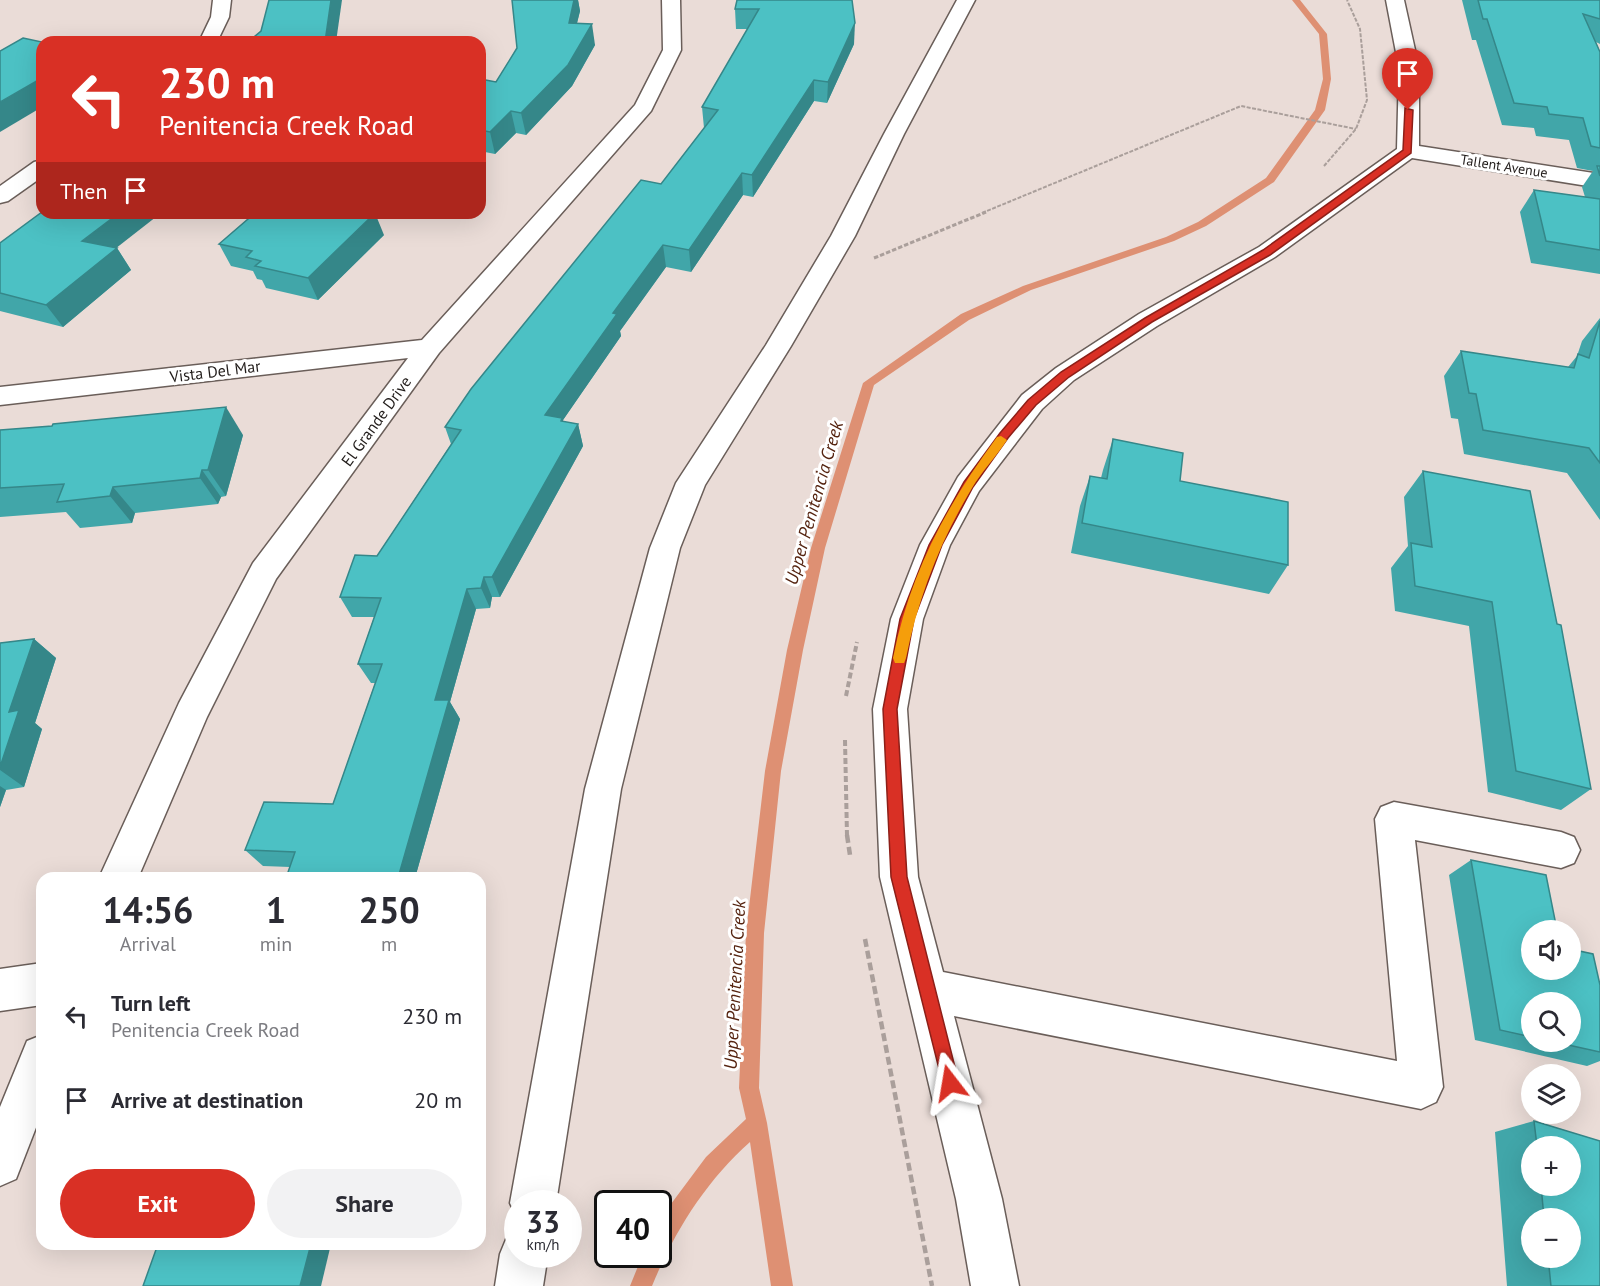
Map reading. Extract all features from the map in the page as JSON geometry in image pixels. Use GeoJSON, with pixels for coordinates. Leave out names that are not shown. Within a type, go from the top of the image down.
{"type":"FeatureCollection","features":[{"type":"Feature","properties":{"kind":"street"},"geometry":{"type":"LineString","coordinates":[[211,36],[220,16],[222,0]]}},
{"type":"Feature","properties":{"kind":"street","name":"El Grande Drive"},"geometry":{"type":"LineString","coordinates":[[121,872],[191,714],[264,572],[430,347],[644,107],[672,50],[671,0]]}},
{"type":"Feature","properties":{"kind":"street"},"geometry":{"type":"LineString","coordinates":[[535,1190],[603,789],[665,548],[691,483],[843,236],[894,134],[966,0]]}},
{"type":"Feature","properties":{"kind":"street"},"geometry":{"type":"LineString","coordinates":[[995,1286],[979,1198],[899,877],[890,709],[907,619],[935,545],[968,485],[1032,402],[1065,374],[1148,320],[1267,252],[1408,151],[1409,68],[1395,0]]}},
{"type":"Feature","properties":{"kind":"street","name":"Tallent Avenue"},"geometry":{"type":"LineString","coordinates":[[1408,151],[1600,181]]}},
{"type":"Feature","properties":{"kind":"street"},"geometry":{"type":"LineString","coordinates":[[0,196],[36,172]]}},
{"type":"Feature","properties":{"kind":"street","name":"Vista Del Mar"},"geometry":{"type":"LineString","coordinates":[[0,396],[430,347]]}},
{"type":"Feature","properties":{"kind":"street"},"geometry":{"type":"LineString","coordinates":[[928,990],[1421,1087],[1394,819],[1561,850]]}},
{"type":"Feature","properties":{"kind":"street"},"geometry":{"type":"LineString","coordinates":[[0,990],[36,985]]}},
{"type":"Feature","properties":{"kind":"street"},"geometry":{"type":"LineString","coordinates":[[0,1163],[36,1071]]}},
{"type":"Feature","properties":{"kind":"street"},"geometry":{"type":"LineString","coordinates":[[519,1286],[522,1268]]}},
{"type":"Feature","properties":{"kind":"path"},"geometry":{"type":"LineString","coordinates":[[1318,171],[1356,129],[1367,100],[1360,29],[1347,0]]}},
{"type":"Feature","properties":{"kind":"path"},"geometry":{"type":"LineString","coordinates":[[816,282],[1240,106],[1356,129]]}},
{"type":"Feature","properties":{"kind":"path"},"geometry":{"type":"LineString","coordinates":[[870,968],[932,1286]]}},
{"type":"Feature","properties":{"kind":"building"},"geometry":{"type":"Polygon","coordinates":[[[269,0],[331,0],[326,36],[255,36],[261,31],[269,0]]]}},
{"type":"Feature","properties":{"kind":"building"},"geometry":{"type":"Polygon","coordinates":[[[512,0],[574,0],[569,23],[592,24],[568,65],[521,113],[511,111],[490,132],[486,131],[486,80],[496,82],[517,48],[512,0]]]}},
{"type":"Feature","properties":{"kind":"building"},"geometry":{"type":"Polygon","coordinates":[[[737,0],[852,0],[855,23],[828,82],[814,80],[752,175],[742,173],[689,250],[663,245],[613,313],[617,314],[545,415],[578,424],[492,577],[484,577],[481,588],[467,589],[435,700],[449,700],[400,872],[288,872],[295,852],[245,850],[264,802],[333,804],[382,664],[358,664],[381,598],[340,597],[355,555],[377,556],[461,430],[445,427],[471,389],[641,180],[661,184],[718,110],[702,107],[759,9],[735,9],[737,0]]]}},
{"type":"Feature","properties":{"kind":"building"},"geometry":{"type":"Polygon","coordinates":[[[1478,0],[1600,0],[1600,19],[1583,14],[1600,52],[1600,148],[1591,146],[1583,118],[1549,114],[1547,107],[1514,103],[1487,19],[1483,19],[1478,0]]]}},
{"type":"Feature","properties":{"kind":"building"},"geometry":{"type":"Polygon","coordinates":[[[23,38],[36,41],[36,81],[0,102],[0,51],[23,38]]]}},
{"type":"Feature","properties":{"kind":"building"},"geometry":{"type":"Polygon","coordinates":[[[1534,190],[1600,199],[1600,250],[1546,241],[1534,190]]]}},
{"type":"Feature","properties":{"kind":"building"},"geometry":{"type":"Polygon","coordinates":[[[36,216],[36,219],[111,219],[82,241],[117,248],[46,305],[0,293],[0,243],[36,216]]]}},
{"type":"Feature","properties":{"kind":"building"},"geometry":{"type":"Polygon","coordinates":[[[248,219],[369,219],[308,278],[255,266],[261,261],[246,257],[252,251],[219,244],[248,219]]]}},
{"type":"Feature","properties":{"kind":"building"},"geometry":{"type":"Polygon","coordinates":[[[1600,321],[1600,463],[1589,448],[1483,430],[1476,394],[1469,393],[1461,351],[1574,368],[1578,354],[1589,358],[1600,321]]]}},
{"type":"Feature","properties":{"kind":"building"},"geometry":{"type":"Polygon","coordinates":[[[226,407],[208,470],[202,470],[200,478],[113,487],[110,496],[57,502],[64,484],[0,488],[0,430],[226,407]]]}},
{"type":"Feature","properties":{"kind":"building"},"geometry":{"type":"Polygon","coordinates":[[[1113,439],[1183,453],[1180,481],[1288,502],[1288,565],[1082,523],[1090,476],[1107,479],[1113,439]]]}},
{"type":"Feature","properties":{"kind":"building"},"geometry":{"type":"Polygon","coordinates":[[[1423,471],[1530,491],[1557,624],[1561,625],[1591,789],[1516,771],[1492,602],[1415,586],[1411,543],[1432,547],[1423,471]]]}},
{"type":"Feature","properties":{"kind":"building"},"geometry":{"type":"Polygon","coordinates":[[[34,639],[9,712],[19,710],[0,767],[0,643],[34,639]]]}},
{"type":"Feature","properties":{"kind":"building"},"geometry":{"type":"Polygon","coordinates":[[[1471,860],[1546,875],[1555,920],[1521,920],[1521,980],[1581,980],[1581,951],[1593,954],[1600,985],[1600,1052],[1581,1048],[1581,992],[1521,992],[1521,1035],[1500,1030],[1471,860]]]}},
{"type":"Feature","properties":{"kind":"building"},"geometry":{"type":"Polygon","coordinates":[[[1534,1124],[1544,1124],[1600,1141],[1600,1286],[1551,1286],[1549,1268],[1581,1268],[1581,1208],[1543,1208],[1542,1196],[1581,1196],[1581,1136],[1536,1136],[1534,1124]]]}},
{"type":"Feature","properties":{"kind":"building"},"geometry":{"type":"Polygon","coordinates":[[[156,1250],[309,1250],[300,1286],[143,1286],[156,1250]]]}},
{"type":"Feature","properties":{"kind":"waterway","name":"Upper Penitencia Creek"},"geometry":{"type":"LineString","coordinates":[[757,1123],[749,1088],[755,933],[773,771],[795,650],[818,548],[869,383],[965,317],[1027,288],[1170,239],[1202,224],[1270,180],[1320,110],[1327,79],[1323,34],[1296,0]]}},
{"type":"Feature","properties":{"kind":"waterway"},"geometry":{"type":"LineString","coordinates":[[672,1222],[701,1179],[727,1149],[757,1123]]}},
{"type":"Feature","properties":{"kind":"waterway","name":"Upper Penitencia Creek"},"geometry":{"type":"LineString","coordinates":[[757,1123],[782,1286]]}},
{"type":"Feature","properties":{"kind":"waterway"},"geometry":{"type":"LineString","coordinates":[[641,1286],[648,1268]]}},
{"type":"Feature","properties":{"kind":"slow traffic"},"geometry":{"type":"LineString","coordinates":[[900,658],[907,619],[935,545],[968,485],[1001,440]]}},
{"type":"Feature","properties":{"kind":"route"},"geometry":{"type":"LineString","coordinates":[[950,1083],[899,877],[890,709],[907,619],[935,545],[968,485],[1032,402],[1065,374],[1148,320],[1267,252],[1408,151],[1408,110]]}}]}
